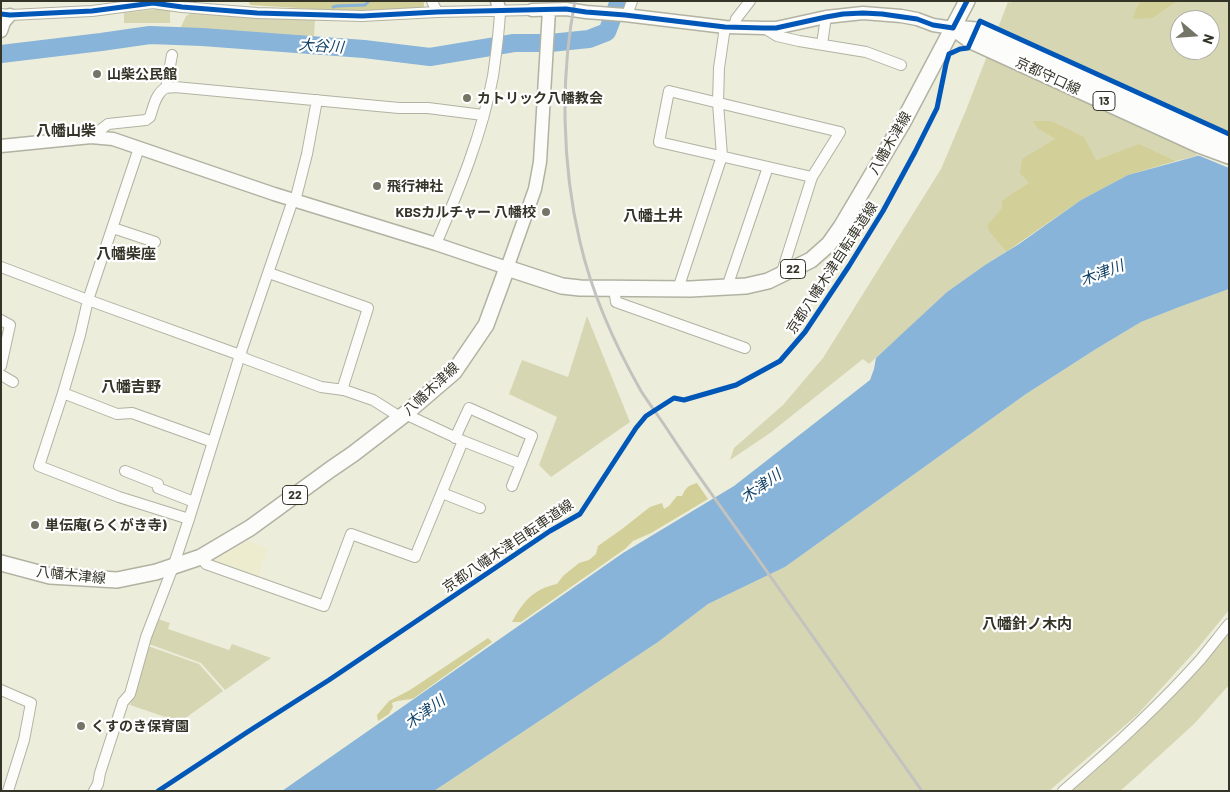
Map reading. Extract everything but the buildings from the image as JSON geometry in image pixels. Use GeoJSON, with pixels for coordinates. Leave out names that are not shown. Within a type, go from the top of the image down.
{"type":"FeatureCollection","features":[{"type":"Feature","properties":{"kind":"main road"},"geometry":{"type":"LineString","coordinates":[[953,28],[967,1]]}},
{"type":"Feature","properties":{"kind":"main road","name":"京都守口線"},"geometry":{"type":"LineString","coordinates":[[953,28],[976,30],[982,39],[1199,145],[1229,156]]}},
{"type":"Feature","properties":{"kind":"main road","name":"八幡木津線"},"geometry":{"type":"LineString","coordinates":[[1,563],[50,576],[117,580],[156,572],[201,557],[250,528],[353,454],[454,372],[486,325],[507,268],[562,286],[614,289],[678,289],[746,286],[768,281],[811,260],[833,238],[902,124],[953,28]]}},
{"type":"Feature","properties":{"kind":"main road","name":"京都守口線"},"geometry":{"type":"LineString","coordinates":[[982,39],[1229,143]]}},
{"type":"Feature","properties":{"kind":"street"},"geometry":{"type":"LineString","coordinates":[[432,1],[437,12]]}},
{"type":"Feature","properties":{"kind":"street"},"geometry":{"type":"LineString","coordinates":[[625,15],[632,1]]}},
{"type":"Feature","properties":{"kind":"street"},"geometry":{"type":"LineString","coordinates":[[678,289],[722,156],[718,103],[719,68],[729,27],[750,1]]}},
{"type":"Feature","properties":{"kind":"street"},"geometry":{"type":"LineString","coordinates":[[1,31],[6,15],[92,11],[153,3],[257,13],[362,16],[499,6],[532,10],[549,6],[586,12],[729,27],[764,28],[776,28],[826,17],[863,13],[917,19],[933,25],[953,28]]}},
{"type":"Feature","properties":{"kind":"street"},"geometry":{"type":"LineString","coordinates":[[436,244],[461,183],[483,115],[494,66],[499,6]]}},
{"type":"Feature","properties":{"kind":"street"},"geometry":{"type":"LineString","coordinates":[[1,146],[91,137],[113,138],[294,200],[507,268],[535,189],[540,162],[549,6]]}},
{"type":"Feature","properties":{"kind":"street"},"geometry":{"type":"LineString","coordinates":[[822,44],[826,17]]}},
{"type":"Feature","properties":{"kind":"street"},"geometry":{"type":"LineString","coordinates":[[764,28],[777,36],[866,52],[901,65]]}},
{"type":"Feature","properties":{"kind":"street"},"geometry":{"type":"LineString","coordinates":[[91,137],[108,124],[146,120],[150,117],[156,99],[166,88],[172,55]]}},
{"type":"Feature","properties":{"kind":"street"},"geometry":{"type":"LineString","coordinates":[[166,88],[175,87],[391,107],[428,108],[483,115]]}},
{"type":"Feature","properties":{"kind":"street"},"geometry":{"type":"LineString","coordinates":[[781,275],[812,176],[840,132],[669,91],[659,142],[812,176]]}},
{"type":"Feature","properties":{"kind":"street"},"geometry":{"type":"LineString","coordinates":[[94,791],[98,784],[123,702],[130,694],[146,637],[173,567],[240,355],[294,200],[307,154],[317,100]]}},
{"type":"Feature","properties":{"kind":"street"},"geometry":{"type":"LineString","coordinates":[[139,148],[88,300],[63,393],[39,466],[119,497],[189,519]]}},
{"type":"Feature","properties":{"kind":"street"},"geometry":{"type":"LineString","coordinates":[[727,287],[768,166]]}},
{"type":"Feature","properties":{"kind":"street"},"geometry":{"type":"LineString","coordinates":[[113,228],[155,242]]}},
{"type":"Feature","properties":{"kind":"street"},"geometry":{"type":"LineString","coordinates":[[1,266],[322,387],[342,390],[374,400],[402,415],[521,464]]}},
{"type":"Feature","properties":{"kind":"street"},"geometry":{"type":"LineString","coordinates":[[269,274],[368,308],[342,390]]}},
{"type":"Feature","properties":{"kind":"street"},"geometry":{"type":"LineString","coordinates":[[614,289],[616,302],[745,348]]}},
{"type":"Feature","properties":{"kind":"street"},"geometry":{"type":"LineString","coordinates":[[1,320],[10,325],[1,366]]}},
{"type":"Feature","properties":{"kind":"street"},"geometry":{"type":"LineString","coordinates":[[1,375],[13,382]]}},
{"type":"Feature","properties":{"kind":"street"},"geometry":{"type":"LineString","coordinates":[[63,393],[118,414],[132,413],[213,442]]}},
{"type":"Feature","properties":{"kind":"street"},"geometry":{"type":"LineString","coordinates":[[201,557],[206,564],[324,606],[351,534],[415,557],[442,493],[469,408],[532,436],[512,486]]}},
{"type":"Feature","properties":{"kind":"street"},"geometry":{"type":"LineString","coordinates":[[125,471],[158,484],[158,488],[194,502]]}},
{"type":"Feature","properties":{"kind":"street"},"geometry":{"type":"LineString","coordinates":[[442,493],[480,508]]}},
{"type":"Feature","properties":{"kind":"street"},"geometry":{"type":"LineString","coordinates":[[1063,791],[1150,712],[1200,660],[1229,624]]}},
{"type":"Feature","properties":{"kind":"street"},"geometry":{"type":"LineString","coordinates":[[1,690],[31,703],[24,740],[8,791]]}},
{"type":"Feature","properties":{"kind":"shaded area"},"geometry":{"type":"Polygon","coordinates":[[[249,1],[423,1],[424,8],[329,10],[251,5],[249,1]]]}},
{"type":"Feature","properties":{"kind":"shaded area"},"geometry":{"type":"Polygon","coordinates":[[[1140,1],[1136,8],[1153,18],[1178,1],[1229,1],[1229,131],[1201,155],[1176,161],[1139,145],[1096,160],[1038,129],[1055,139],[1030,183],[1002,200],[1003,208],[996,216],[991,234],[1006,252],[947,292],[869,364],[863,359],[770,433],[730,460],[734,448],[783,405],[823,358],[941,169],[1008,2],[1140,1]]]}},
{"type":"Feature","properties":{"kind":"shaded area"},"geometry":{"type":"Polygon","coordinates":[[[1140,1],[1178,1],[1153,18],[1133,19],[1140,1]]]}},
{"type":"Feature","properties":{"kind":"shaded area"},"geometry":{"type":"Polygon","coordinates":[[[159,9],[170,11],[170,23],[124,23],[124,13],[159,9]]]}},
{"type":"Feature","properties":{"kind":"shaded area"},"geometry":{"type":"Polygon","coordinates":[[[194,12],[315,19],[314,38],[180,29],[186,16],[194,12]]]}},
{"type":"Feature","properties":{"kind":"shaded area"},"geometry":{"type":"Polygon","coordinates":[[[1033,121],[1051,121],[1084,137],[1096,160],[1139,144],[1176,161],[1128,175],[1081,200],[1006,252],[987,226],[1002,208],[1002,200],[1029,183],[1020,173],[1022,159],[1055,139],[1038,129],[1033,121]]]}},
{"type":"Feature","properties":{"kind":"shaded area"},"geometry":{"type":"Polygon","coordinates":[[[1229,289],[1229,610],[1198,648],[1137,715],[1049,791],[434,791],[658,642],[708,604],[785,567],[1026,394],[1096,349],[1141,322],[1229,289]]]}},
{"type":"Feature","properties":{"kind":"shaded area"},"geometry":{"type":"Polygon","coordinates":[[[587,316],[630,422],[551,477],[539,465],[557,417],[509,394],[522,360],[568,377],[587,316]]]}},
{"type":"Feature","properties":{"kind":"shaded area"},"geometry":{"type":"Polygon","coordinates":[[[697,483],[708,499],[651,533],[633,541],[625,549],[521,622],[512,622],[520,608],[530,597],[542,589],[557,584],[563,576],[579,563],[589,560],[596,554],[598,546],[650,507],[662,503],[664,509],[677,496],[682,496],[688,487],[697,483]]]}},
{"type":"Feature","properties":{"kind":"shaded area"},"geometry":{"type":"Polygon","coordinates":[[[248,541],[268,548],[258,577],[213,561],[248,541]]]}},
{"type":"Feature","properties":{"kind":"shaded area"},"geometry":{"type":"Polygon","coordinates":[[[158,619],[170,623],[168,629],[229,650],[232,644],[271,658],[225,690],[201,663],[149,644],[158,619]]]}},
{"type":"Feature","properties":{"kind":"shaded area"},"geometry":{"type":"Polygon","coordinates":[[[1229,632],[1229,685],[1194,724],[1120,791],[1072,791],[1154,715],[1193,675],[1229,632]]]}},
{"type":"Feature","properties":{"kind":"shaded area"},"geometry":{"type":"Polygon","coordinates":[[[488,638],[492,642],[414,698],[392,703],[393,707],[389,714],[378,721],[377,715],[389,701],[410,690],[488,638]]]}},
{"type":"Feature","properties":{"kind":"shaded area"},"geometry":{"type":"Polygon","coordinates":[[[148,646],[199,664],[223,691],[180,722],[130,705],[148,646]]]}},
{"type":"Feature","properties":{"kind":"water","name":"木津川"},"geometry":{"type":"Polygon","coordinates":[[[1229,131],[1229,289],[1141,322],[1096,349],[1026,394],[785,567],[708,604],[658,642],[434,791],[282,791],[623,553],[734,486],[870,380],[876,358],[947,292],[985,265],[1019,244],[1081,200],[1128,175],[1201,155],[1229,131]]]}},
{"type":"Feature","properties":{"kind":"pier"},"geometry":{"type":"Polygon","coordinates":[[[1225,130],[1229,132],[1229,168],[1195,154],[1204,150],[1225,130]]]}},
{"type":"Feature","properties":{"kind":"waterway"},"geometry":{"type":"LineString","coordinates":[[333,7],[365,5],[369,1]]}},
{"type":"Feature","properties":{"kind":"waterway","name":"大谷川"},"geometry":{"type":"LineString","coordinates":[[1,54],[150,35],[364,49],[430,57],[514,43],[550,43],[589,39],[607,32],[619,1]]}},
{"type":"Feature","properties":{"kind":"railway"},"geometry":{"type":"LineString","coordinates":[[575,1],[570,30],[565,91],[567,153],[574,213],[580,242],[591,281],[605,319],[631,374],[644,396],[922,791]]}},
{"type":"Feature","properties":{"kind":"cycle path"},"geometry":{"type":"LineString","coordinates":[[1,14],[92,11],[153,3],[257,13],[362,16],[566,9],[725,27],[776,28],[843,14],[863,13],[917,19],[933,25],[953,28],[967,1]]}},
{"type":"Feature","properties":{"kind":"cycle path","name":"京都八幡木津自転車道線"},"geometry":{"type":"LineString","coordinates":[[158,791],[329,680],[550,531],[580,514],[636,428],[646,416],[674,398],[684,400],[736,385],[780,361],[805,332],[883,211],[937,108],[949,54],[968,48],[980,21],[1229,134]]}},
{"type":"Feature","properties":{"kind":"place","name":"山柴公民館"},"geometry":{"type":"Point","coordinates":[97,74]}},
{"type":"Feature","properties":{"kind":"place","name":"カトリック八幡教会"},"geometry":{"type":"Point","coordinates":[467,98]}},
{"type":"Feature","properties":{"kind":"place","name":"飛行神社"},"geometry":{"type":"Point","coordinates":[377,186]}},
{"type":"Feature","properties":{"kind":"place","name":"KBSカルチャー 八幡校"},"geometry":{"type":"Point","coordinates":[546,212]}},
{"type":"Feature","properties":{"kind":"place","name":"単伝庵(らくがき寺)"},"geometry":{"type":"Point","coordinates":[35,525]}},
{"type":"Feature","properties":{"kind":"place","name":"くすのき保育園"},"geometry":{"type":"Point","coordinates":[81,726]}},
{"type":"Feature","properties":{"kind":"district","name":"八幡山柴"},"geometry":{"type":"Point","coordinates":[66,131]}},
{"type":"Feature","properties":{"kind":"district","name":"八幡土井"},"geometry":{"type":"Point","coordinates":[653,216]}},
{"type":"Feature","properties":{"kind":"district","name":"八幡柴座"},"geometry":{"type":"Point","coordinates":[126,254]}},
{"type":"Feature","properties":{"kind":"district","name":"八幡吉野"},"geometry":{"type":"Point","coordinates":[131,387]}},
{"type":"Feature","properties":{"kind":"district","name":"八幡針ノ木内"},"geometry":{"type":"Point","coordinates":[1027,624]}}]}
